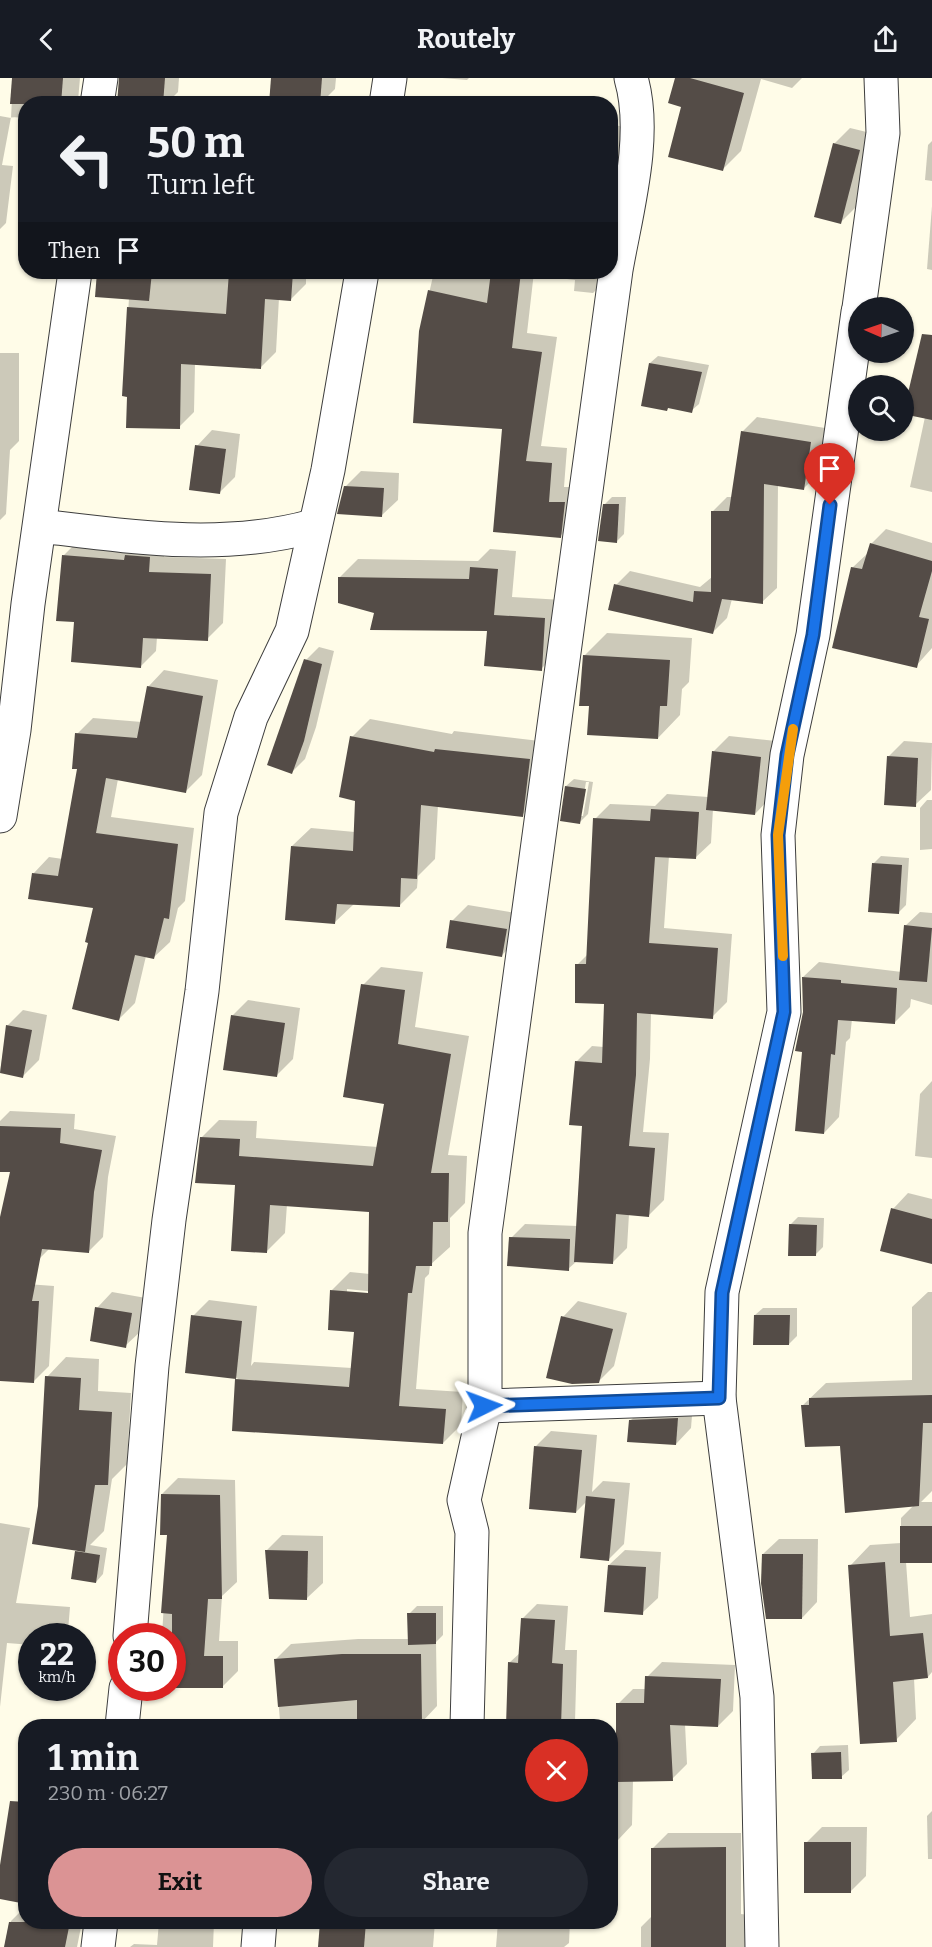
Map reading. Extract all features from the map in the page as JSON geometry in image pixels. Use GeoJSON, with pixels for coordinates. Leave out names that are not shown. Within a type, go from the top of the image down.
{"type":"FeatureCollection","features":[{"type":"Feature","properties":{"kind":"street"},"geometry":{"type":"LineString","coordinates":[[99,96],[101,78]]}},
{"type":"Feature","properties":{"kind":"street"},"geometry":{"type":"LineString","coordinates":[[387,96],[390,78]]}},
{"type":"Feature","properties":{"kind":"street"},"geometry":{"type":"LineString","coordinates":[[618,259],[636,156],[636,94],[631,78]]}},
{"type":"Feature","properties":{"kind":"street"},"geometry":{"type":"LineString","coordinates":[[860,297],[883,134],[881,78]]}},
{"type":"Feature","properties":{"kind":"street"},"geometry":{"type":"LineString","coordinates":[[0,816],[14,730],[28,604],[74,279]]}},
{"type":"Feature","properties":{"kind":"street"},"geometry":{"type":"LineString","coordinates":[[131,1623],[156,1333],[169,1220],[202,991],[221,813],[251,717],[292,631],[305,578],[313,526],[328,470],[361,279]]}},
{"type":"Feature","properties":{"kind":"street"},"geometry":{"type":"LineString","coordinates":[[467,1719],[472,1532],[464,1500],[484,1406],[485,1233],[615,279]]}},
{"type":"Feature","properties":{"kind":"street"},"geometry":{"type":"LineString","coordinates":[[762,1947],[757,1697],[719,1398],[722,1293],[784,1012],[780,824],[787,755],[813,635],[851,363]]}},
{"type":"Feature","properties":{"kind":"street"},"geometry":{"type":"LineString","coordinates":[[40,526],[141,538],[231,541],[277,536],[313,526]]}},
{"type":"Feature","properties":{"kind":"street"},"geometry":{"type":"LineString","coordinates":[[484,1406],[719,1398]]}},
{"type":"Feature","properties":{"kind":"street"},"geometry":{"type":"LineString","coordinates":[[123,1719],[125,1701]]}},
{"type":"Feature","properties":{"kind":"street"},"geometry":{"type":"LineString","coordinates":[[98,1947],[100,1929]]}},
{"type":"Feature","properties":{"kind":"street"},"geometry":{"type":"LineString","coordinates":[[258,1947],[259,1929]]}},
{"type":"Feature","properties":{"kind":"building"},"geometry":{"type":"Polygon","coordinates":[[[12,78],[63,78],[62,96],[18,96],[18,104],[10,104],[12,78]]]}},
{"type":"Feature","properties":{"kind":"building"},"geometry":{"type":"Polygon","coordinates":[[[119,78],[165,78],[164,96],[118,96],[119,78]]]}},
{"type":"Feature","properties":{"kind":"building"},"geometry":{"type":"Polygon","coordinates":[[[271,78],[322,78],[321,96],[270,96],[271,78]]]}},
{"type":"Feature","properties":{"kind":"building"},"geometry":{"type":"Polygon","coordinates":[[[675,78],[690,78],[744,93],[723,171],[668,157],[681,107],[668,103],[675,78]]]}},
{"type":"Feature","properties":{"kind":"building"},"geometry":{"type":"Polygon","coordinates":[[[833,143],[860,150],[841,224],[814,217],[833,143]]]}},
{"type":"Feature","properties":{"kind":"building"},"geometry":{"type":"Polygon","coordinates":[[[96,279],[151,279],[149,301],[95,297],[96,279]]]}},
{"type":"Feature","properties":{"kind":"building"},"geometry":{"type":"Polygon","coordinates":[[[228,279],[293,279],[291,301],[265,299],[261,369],[181,364],[180,429],[126,428],[127,397],[122,396],[127,307],[226,314],[228,279]]]}},
{"type":"Feature","properties":{"kind":"building"},"geometry":{"type":"Polygon","coordinates":[[[490,279],[520,279],[512,348],[542,352],[526,461],[552,463],[549,502],[565,502],[561,538],[493,532],[502,429],[413,423],[419,331],[428,290],[487,303],[490,279]]]}},
{"type":"Feature","properties":{"kind":"building"},"geometry":{"type":"Polygon","coordinates":[[[922,334],[932,335],[932,420],[914,416],[912,375],[922,334]]]}},
{"type":"Feature","properties":{"kind":"building"},"geometry":{"type":"Polygon","coordinates":[[[649,363],[702,372],[692,413],[641,406],[649,363]]]}},
{"type":"Feature","properties":{"kind":"building"},"geometry":{"type":"Polygon","coordinates":[[[741,431],[811,442],[804,490],[764,484],[763,604],[722,599],[713,634],[608,610],[614,584],[693,602],[694,591],[711,592],[711,511],[729,511],[741,431]]]}},
{"type":"Feature","properties":{"kind":"building"},"geometry":{"type":"Polygon","coordinates":[[[195,445],[226,449],[220,494],[189,490],[195,445]]]}},
{"type":"Feature","properties":{"kind":"building"},"geometry":{"type":"Polygon","coordinates":[[[344,486],[384,488],[382,517],[337,514],[344,486]]]}},
{"type":"Feature","properties":{"kind":"building"},"geometry":{"type":"Polygon","coordinates":[[[603,504],[619,504],[617,543],[598,541],[603,504]]]}},
{"type":"Feature","properties":{"kind":"building"},"geometry":{"type":"Polygon","coordinates":[[[870,543],[932,561],[932,571],[919,617],[929,619],[917,668],[832,648],[851,567],[862,569],[870,543]]]}},
{"type":"Feature","properties":{"kind":"building"},"geometry":{"type":"Polygon","coordinates":[[[62,555],[124,560],[125,555],[150,557],[149,572],[211,574],[208,641],[143,638],[141,668],[71,662],[74,622],[56,621],[62,555]]]}},
{"type":"Feature","properties":{"kind":"building"},"geometry":{"type":"Polygon","coordinates":[[[470,567],[498,569],[494,615],[545,618],[542,671],[484,666],[487,631],[370,630],[374,613],[338,603],[338,577],[469,579],[470,567]]]}},
{"type":"Feature","properties":{"kind":"building"},"geometry":{"type":"Polygon","coordinates":[[[583,655],[670,660],[667,706],[660,706],[658,739],[587,735],[589,706],[579,706],[583,655]]]}},
{"type":"Feature","properties":{"kind":"building"},"geometry":{"type":"Polygon","coordinates":[[[304,659],[322,664],[304,741],[292,774],[267,765],[304,659]]]}},
{"type":"Feature","properties":{"kind":"building"},"geometry":{"type":"Polygon","coordinates":[[[147,686],[203,696],[186,793],[106,778],[96,833],[178,844],[169,919],[164,918],[154,959],[135,955],[119,1021],[72,1009],[88,943],[85,942],[93,908],[28,899],[32,873],[58,876],[77,769],[72,769],[75,733],[137,738],[147,686]]]}},
{"type":"Feature","properties":{"kind":"building"},"geometry":{"type":"Polygon","coordinates":[[[350,736],[434,752],[435,749],[530,759],[523,817],[421,805],[417,879],[401,878],[400,907],[337,904],[335,924],[285,920],[291,846],[353,851],[355,801],[339,797],[350,736]]]}},
{"type":"Feature","properties":{"kind":"building"},"geometry":{"type":"Polygon","coordinates":[[[712,751],[761,757],[755,815],[706,810],[712,751]]]}},
{"type":"Feature","properties":{"kind":"building"},"geometry":{"type":"Polygon","coordinates":[[[887,756],[918,758],[916,807],[884,805],[887,756]]]}},
{"type":"Feature","properties":{"kind":"building"},"geometry":{"type":"Polygon","coordinates":[[[565,786],[586,789],[580,824],[560,821],[565,786]]]}},
{"type":"Feature","properties":{"kind":"building"},"geometry":{"type":"Polygon","coordinates":[[[651,809],[699,812],[696,859],[655,857],[649,943],[718,948],[713,1019],[637,1013],[636,1075],[629,1146],[655,1148],[649,1217],[616,1214],[613,1264],[574,1262],[582,1126],[569,1125],[575,1061],[602,1063],[604,1004],[575,1003],[575,964],[586,964],[593,818],[650,821],[651,809]]]}},
{"type":"Feature","properties":{"kind":"building"},"geometry":{"type":"Polygon","coordinates":[[[872,863],[902,865],[899,914],[868,912],[872,863]]]}},
{"type":"Feature","properties":{"kind":"building"},"geometry":{"type":"Polygon","coordinates":[[[450,920],[507,929],[502,957],[446,948],[450,920]]]}},
{"type":"Feature","properties":{"kind":"building"},"geometry":{"type":"Polygon","coordinates":[[[904,925],[932,928],[927,982],[899,980],[904,925]]]}},
{"type":"Feature","properties":{"kind":"building"},"geometry":{"type":"Polygon","coordinates":[[[802,977],[897,988],[895,1024],[838,1020],[835,1055],[831,1054],[824,1134],[795,1131],[802,1052],[795,1051],[803,1012],[802,977]]]}},
{"type":"Feature","properties":{"kind":"building"},"geometry":{"type":"Polygon","coordinates":[[[361,984],[405,990],[398,1044],[451,1054],[431,1173],[449,1173],[448,1222],[433,1222],[432,1266],[416,1266],[412,1293],[408,1293],[399,1406],[446,1409],[443,1444],[232,1431],[235,1379],[349,1387],[354,1332],[328,1330],[330,1290],[368,1293],[369,1212],[270,1205],[267,1253],[231,1251],[235,1185],[195,1183],[200,1137],[240,1139],[239,1156],[373,1166],[384,1104],[343,1097],[361,984]]]}},
{"type":"Feature","properties":{"kind":"building"},"geometry":{"type":"Polygon","coordinates":[[[231,1015],[285,1023],[277,1077],[223,1070],[231,1015]]]}},
{"type":"Feature","properties":{"kind":"building"},"geometry":{"type":"Polygon","coordinates":[[[6,1025],[32,1030],[23,1078],[0,1073],[6,1025]]]}},
{"type":"Feature","properties":{"kind":"building"},"geometry":{"type":"Polygon","coordinates":[[[0,1126],[61,1128],[60,1143],[102,1150],[94,1192],[89,1253],[42,1249],[32,1301],[39,1301],[34,1383],[0,1381],[0,1217],[10,1172],[0,1172],[0,1126]]]}},
{"type":"Feature","properties":{"kind":"building"},"geometry":{"type":"Polygon","coordinates":[[[891,1208],[932,1219],[932,1264],[880,1251],[891,1208]]]}},
{"type":"Feature","properties":{"kind":"building"},"geometry":{"type":"Polygon","coordinates":[[[789,1224],[817,1225],[816,1256],[788,1256],[789,1224]]]}},
{"type":"Feature","properties":{"kind":"building"},"geometry":{"type":"Polygon","coordinates":[[[509,1237],[570,1239],[569,1271],[507,1266],[509,1237]]]}},
{"type":"Feature","properties":{"kind":"building"},"geometry":{"type":"Polygon","coordinates":[[[95,1307],[132,1313],[126,1348],[90,1341],[95,1307]]]}},
{"type":"Feature","properties":{"kind":"building"},"geometry":{"type":"Polygon","coordinates":[[[191,1315],[242,1321],[236,1379],[185,1373],[191,1315]]]}},
{"type":"Feature","properties":{"kind":"building"},"geometry":{"type":"Polygon","coordinates":[[[754,1315],[790,1315],[789,1345],[753,1345],[754,1315]]]}},
{"type":"Feature","properties":{"kind":"building"},"geometry":{"type":"Polygon","coordinates":[[[561,1316],[613,1329],[599,1383],[572,1384],[546,1378],[561,1316]]]}},
{"type":"Feature","properties":{"kind":"building"},"geometry":{"type":"Polygon","coordinates":[[[45,1376],[81,1378],[79,1410],[112,1412],[108,1485],[95,1485],[85,1552],[32,1544],[38,1506],[45,1376]]]}},
{"type":"Feature","properties":{"kind":"building"},"geometry":{"type":"Polygon","coordinates":[[[932,1395],[932,1423],[923,1423],[919,1506],[845,1513],[840,1446],[805,1447],[801,1405],[809,1405],[809,1398],[932,1395]]]}},
{"type":"Feature","properties":{"kind":"building"},"geometry":{"type":"Polygon","coordinates":[[[678,1418],[676,1445],[627,1442],[629,1420],[678,1418]]]}},
{"type":"Feature","properties":{"kind":"building"},"geometry":{"type":"Polygon","coordinates":[[[534,1446],[582,1450],[576,1513],[529,1509],[534,1446]]]}},
{"type":"Feature","properties":{"kind":"building"},"geometry":{"type":"Polygon","coordinates":[[[161,1494],[220,1495],[222,1599],[208,1599],[204,1656],[223,1656],[223,1688],[186,1688],[186,1623],[172,1623],[172,1614],[161,1613],[167,1535],[160,1535],[161,1494]]]}},
{"type":"Feature","properties":{"kind":"building"},"geometry":{"type":"Polygon","coordinates":[[[586,1496],[615,1499],[609,1561],[580,1558],[586,1496]]]}},
{"type":"Feature","properties":{"kind":"building"},"geometry":{"type":"Polygon","coordinates":[[[900,1526],[932,1526],[932,1563],[900,1563],[900,1526]]]}},
{"type":"Feature","properties":{"kind":"building"},"geometry":{"type":"Polygon","coordinates":[[[265,1550],[308,1551],[307,1600],[269,1599],[265,1550]]]}},
{"type":"Feature","properties":{"kind":"building"},"geometry":{"type":"Polygon","coordinates":[[[75,1551],[100,1555],[96,1583],[71,1579],[75,1551]]]}},
{"type":"Feature","properties":{"kind":"building"},"geometry":{"type":"Polygon","coordinates":[[[762,1554],[803,1554],[802,1619],[766,1619],[761,1583],[762,1554]]]}},
{"type":"Feature","properties":{"kind":"building"},"geometry":{"type":"Polygon","coordinates":[[[885,1562],[890,1636],[923,1633],[928,1678],[893,1682],[897,1742],[860,1744],[848,1565],[885,1562]]]}},
{"type":"Feature","properties":{"kind":"building"},"geometry":{"type":"Polygon","coordinates":[[[608,1565],[646,1567],[643,1615],[604,1612],[608,1565]]]}},
{"type":"Feature","properties":{"kind":"building"},"geometry":{"type":"Polygon","coordinates":[[[407,1613],[436,1613],[436,1644],[408,1645],[407,1613]]]}},
{"type":"Feature","properties":{"kind":"building"},"geometry":{"type":"Polygon","coordinates":[[[521,1618],[555,1620],[552,1663],[563,1664],[561,1719],[506,1719],[508,1662],[518,1663],[521,1618]]]}},
{"type":"Feature","properties":{"kind":"building"},"geometry":{"type":"Polygon","coordinates":[[[342,1654],[421,1654],[422,1719],[357,1719],[357,1700],[278,1707],[274,1659],[342,1654]]]}},
{"type":"Feature","properties":{"kind":"building"},"geometry":{"type":"Polygon","coordinates":[[[645,1676],[721,1679],[718,1727],[670,1725],[673,1781],[618,1782],[616,1703],[644,1703],[645,1676]]]}},
{"type":"Feature","properties":{"kind":"building"},"geometry":{"type":"Polygon","coordinates":[[[841,1752],[842,1779],[812,1779],[811,1753],[841,1752]]]}},
{"type":"Feature","properties":{"kind":"building"},"geometry":{"type":"Polygon","coordinates":[[[10,1801],[18,1802],[18,1902],[0,1899],[0,1865],[10,1801]]]}},
{"type":"Feature","properties":{"kind":"building"},"geometry":{"type":"Polygon","coordinates":[[[804,1842],[851,1842],[851,1893],[804,1893],[804,1842]]]}},
{"type":"Feature","properties":{"kind":"building"},"geometry":{"type":"Polygon","coordinates":[[[726,1847],[726,1947],[651,1947],[651,1848],[726,1847]]]}},
{"type":"Feature","properties":{"kind":"building"},"geometry":{"type":"Polygon","coordinates":[[[9,1922],[18,1922],[18,1929],[69,1929],[65,1947],[4,1947],[9,1922]]]}},
{"type":"Feature","properties":{"kind":"building"},"geometry":{"type":"Polygon","coordinates":[[[319,1929],[365,1929],[364,1947],[318,1947],[319,1929]]]}},
{"type":"Feature","properties":{"kind":"slow traffic"},"geometry":{"type":"LineString","coordinates":[[783,956],[778,835],[787,755],[793,729]]}},
{"type":"Feature","properties":{"kind":"route"},"geometry":{"type":"LineString","coordinates":[[484,1406],[719,1398],[722,1293],[784,1012],[783,922],[778,835],[787,755],[813,635],[830,505]]}}]}
